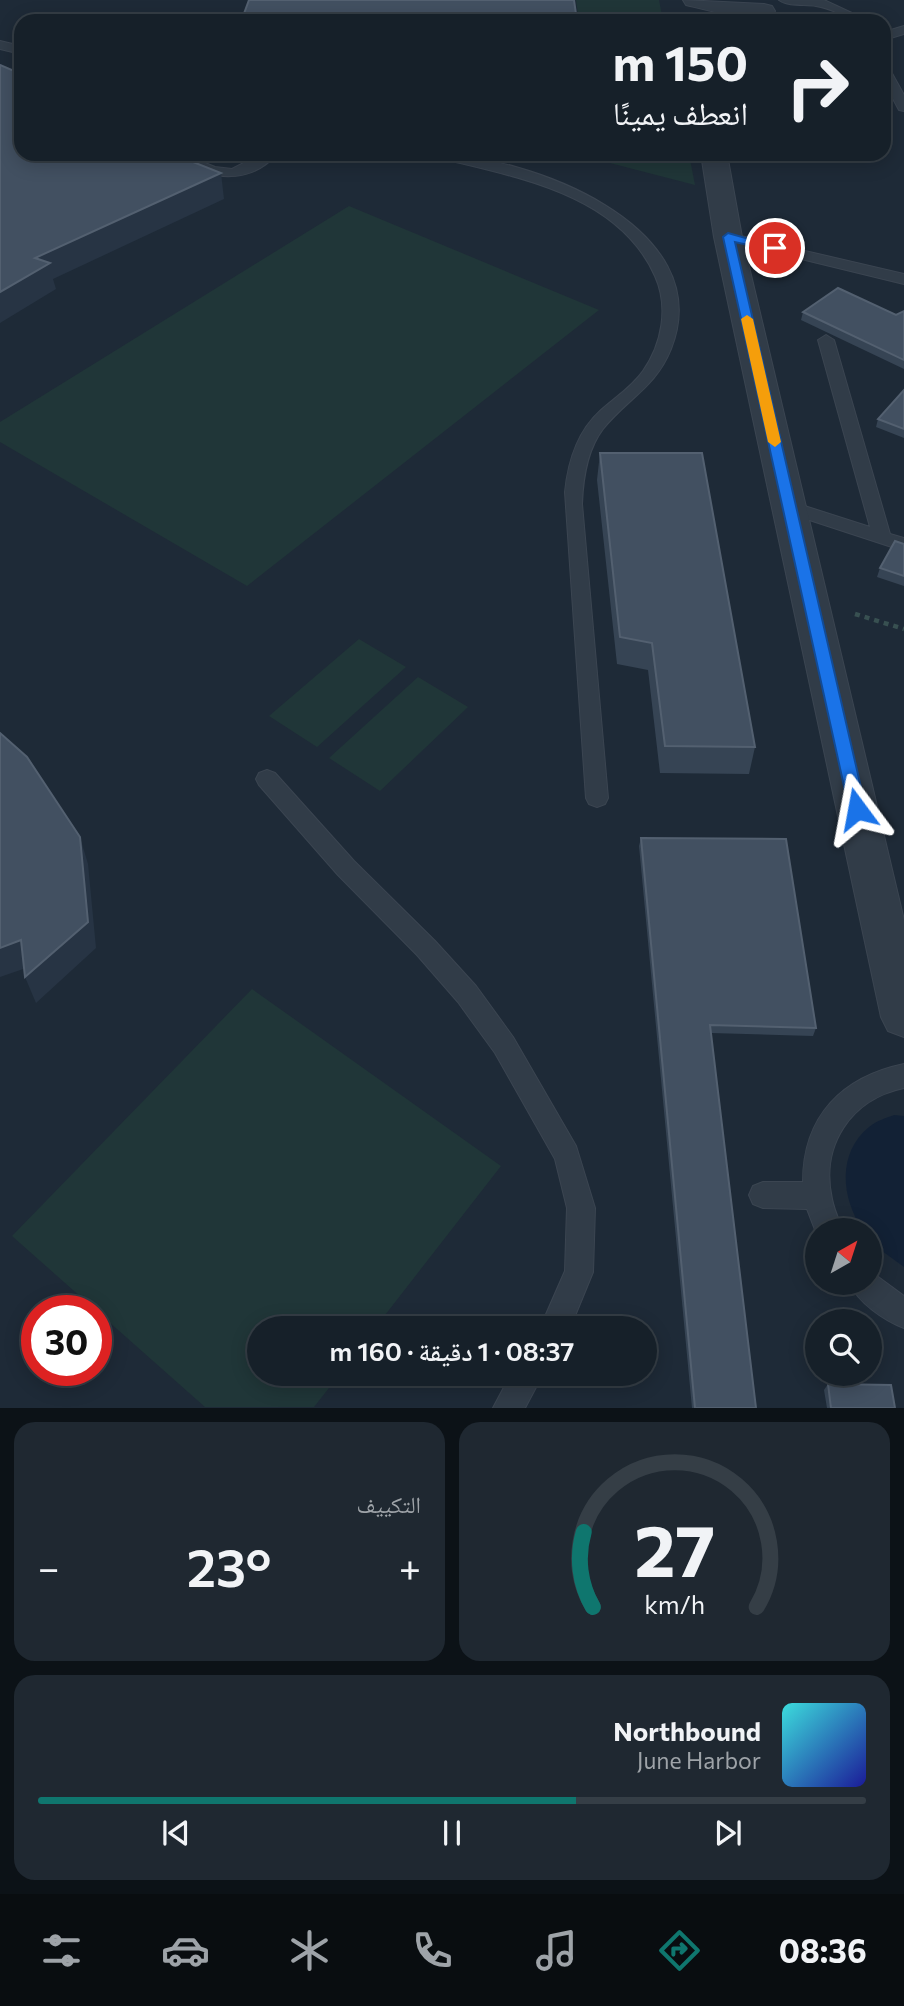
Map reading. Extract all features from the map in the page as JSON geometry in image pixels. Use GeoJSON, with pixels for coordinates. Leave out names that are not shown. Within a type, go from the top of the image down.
{"type":"FeatureCollection","features":[{"type":"Feature","properties":{"kind":"street"},"geometry":{"type":"LineString","coordinates":[[694,0],[749,14]]}},
{"type":"Feature","properties":{"kind":"street"},"geometry":{"type":"LineString","coordinates":[[760,14],[785,0]]}},
{"type":"Feature","properties":{"kind":"street"},"geometry":{"type":"LineString","coordinates":[[715,161],[728,237],[904,1017]]}},
{"type":"Feature","properties":{"kind":"lane"},"geometry":{"type":"LineString","coordinates":[[785,0],[831,3],[851,14]]}},
{"type":"Feature","properties":{"kind":"lane"},"geometry":{"type":"LineString","coordinates":[[891,84],[904,107]]}},
{"type":"Feature","properties":{"kind":"lane"},"geometry":{"type":"LineString","coordinates":[[187,161],[211,171],[228,174],[247,171],[261,161]]}},
{"type":"Feature","properties":{"kind":"lane"},"geometry":{"type":"LineString","coordinates":[[468,161],[539,179],[598,206],[628,227],[643,242],[660,268],[670,295],[670,324],[662,353],[643,382],[603,418],[589,437],[579,458],[574,480],[573,504],[597,798]]}},
{"type":"Feature","properties":{"kind":"lane"},"geometry":{"type":"LineString","coordinates":[[728,237],[904,279]]}},
{"type":"Feature","properties":{"kind":"lane"},"geometry":{"type":"LineString","coordinates":[[826,340],[882,538]]}},
{"type":"Feature","properties":{"kind":"lane"},"geometry":{"type":"LineString","coordinates":[[789,507],[904,545]]}},
{"type":"Feature","properties":{"kind":"lane"},"geometry":{"type":"LineString","coordinates":[[267,779],[346,868],[426,948],[467,994],[504,1045],[567,1155],[581,1208],[579,1272],[560,1316]]}},
{"type":"Feature","properties":{"kind":"lane"},"geometry":{"type":"LineString","coordinates":[[825,1218],[817,1196],[817,1155],[830,1120],[855,1094],[890,1077],[904,1076]]}},
{"type":"Feature","properties":{"kind":"lane"},"geometry":{"type":"LineString","coordinates":[[763,1195],[817,1196]]}},
{"type":"Feature","properties":{"kind":"lane"},"geometry":{"type":"LineString","coordinates":[[879,1295],[904,1314]]}},
{"type":"Feature","properties":{"kind":"lane"},"geometry":{"type":"LineString","coordinates":[[508,1408],[521,1386]]}},
{"type":"Feature","properties":{"kind":"green space"},"geometry":{"type":"Polygon","coordinates":[[[576,0],[659,0],[662,14],[578,14],[576,0]]]}},
{"type":"Feature","properties":{"kind":"green space"},"geometry":{"type":"Polygon","coordinates":[[[602,161],[690,161],[695,185],[602,161]]]}},
{"type":"Feature","properties":{"kind":"green space"},"geometry":{"type":"Polygon","coordinates":[[[349,206],[599,310],[247,586],[0,442],[0,422],[349,206]]]}},
{"type":"Feature","properties":{"kind":"green space"},"geometry":{"type":"Polygon","coordinates":[[[359,639],[406,667],[317,747],[269,716],[359,639]]]}},
{"type":"Feature","properties":{"kind":"green space"},"geometry":{"type":"Polygon","coordinates":[[[418,677],[468,707],[380,791],[329,758],[418,677]]]}},
{"type":"Feature","properties":{"kind":"green space"},"geometry":{"type":"Polygon","coordinates":[[[252,989],[501,1166],[384,1316],[247,1316],[247,1386],[331,1386],[314,1407],[205,1407],[112,1325],[112,1295],[79,1295],[12,1236],[252,989]]]}},
{"type":"Feature","properties":{"kind":"water"},"geometry":{"type":"Polygon","coordinates":[[[894,1115],[904,1116],[904,1267],[882,1251],[882,1218],[857,1218],[847,1190],[847,1163],[851,1150],[872,1125],[894,1115]]]}},
{"type":"Feature","properties":{"kind":"building"},"geometry":{"type":"Polygon","coordinates":[[[249,0],[574,0],[576,14],[244,14],[249,0]]]}},
{"type":"Feature","properties":{"kind":"building"},"geometry":{"type":"Polygon","coordinates":[[[0,65],[14,71],[14,161],[191,161],[221,173],[35,258],[50,263],[0,292],[0,65]]]}},
{"type":"Feature","properties":{"kind":"building"},"geometry":{"type":"Polygon","coordinates":[[[838,288],[896,315],[904,311],[904,360],[803,312],[838,288]]]}},
{"type":"Feature","properties":{"kind":"building"},"geometry":{"type":"Polygon","coordinates":[[[904,390],[904,429],[878,419],[904,390]]]}},
{"type":"Feature","properties":{"kind":"building"},"geometry":{"type":"Polygon","coordinates":[[[600,453],[702,453],[755,747],[665,746],[652,643],[620,637],[600,453]]]}},
{"type":"Feature","properties":{"kind":"building"},"geometry":{"type":"Polygon","coordinates":[[[895,541],[904,544],[904,576],[880,568],[895,541]]]}},
{"type":"Feature","properties":{"kind":"building"},"geometry":{"type":"Polygon","coordinates":[[[0,733],[27,757],[80,837],[88,922],[25,977],[21,940],[0,948],[0,733]]]}},
{"type":"Feature","properties":{"kind":"building"},"geometry":{"type":"Polygon","coordinates":[[[641,838],[786,839],[816,1028],[710,1025],[756,1408],[695,1408],[641,838]]]}},
{"type":"Feature","properties":{"kind":"building"},"geometry":{"type":"Polygon","coordinates":[[[891,1385],[895,1408],[831,1408],[828,1386],[891,1385]]]}},
{"type":"Feature","properties":{"kind":"slow traffic"},"geometry":{"type":"LineString","coordinates":[[747,319],[775,442]]}},
{"type":"Feature","properties":{"kind":"route"},"geometry":{"type":"LineString","coordinates":[[775,248],[728,237],[857,809]]}}]}
